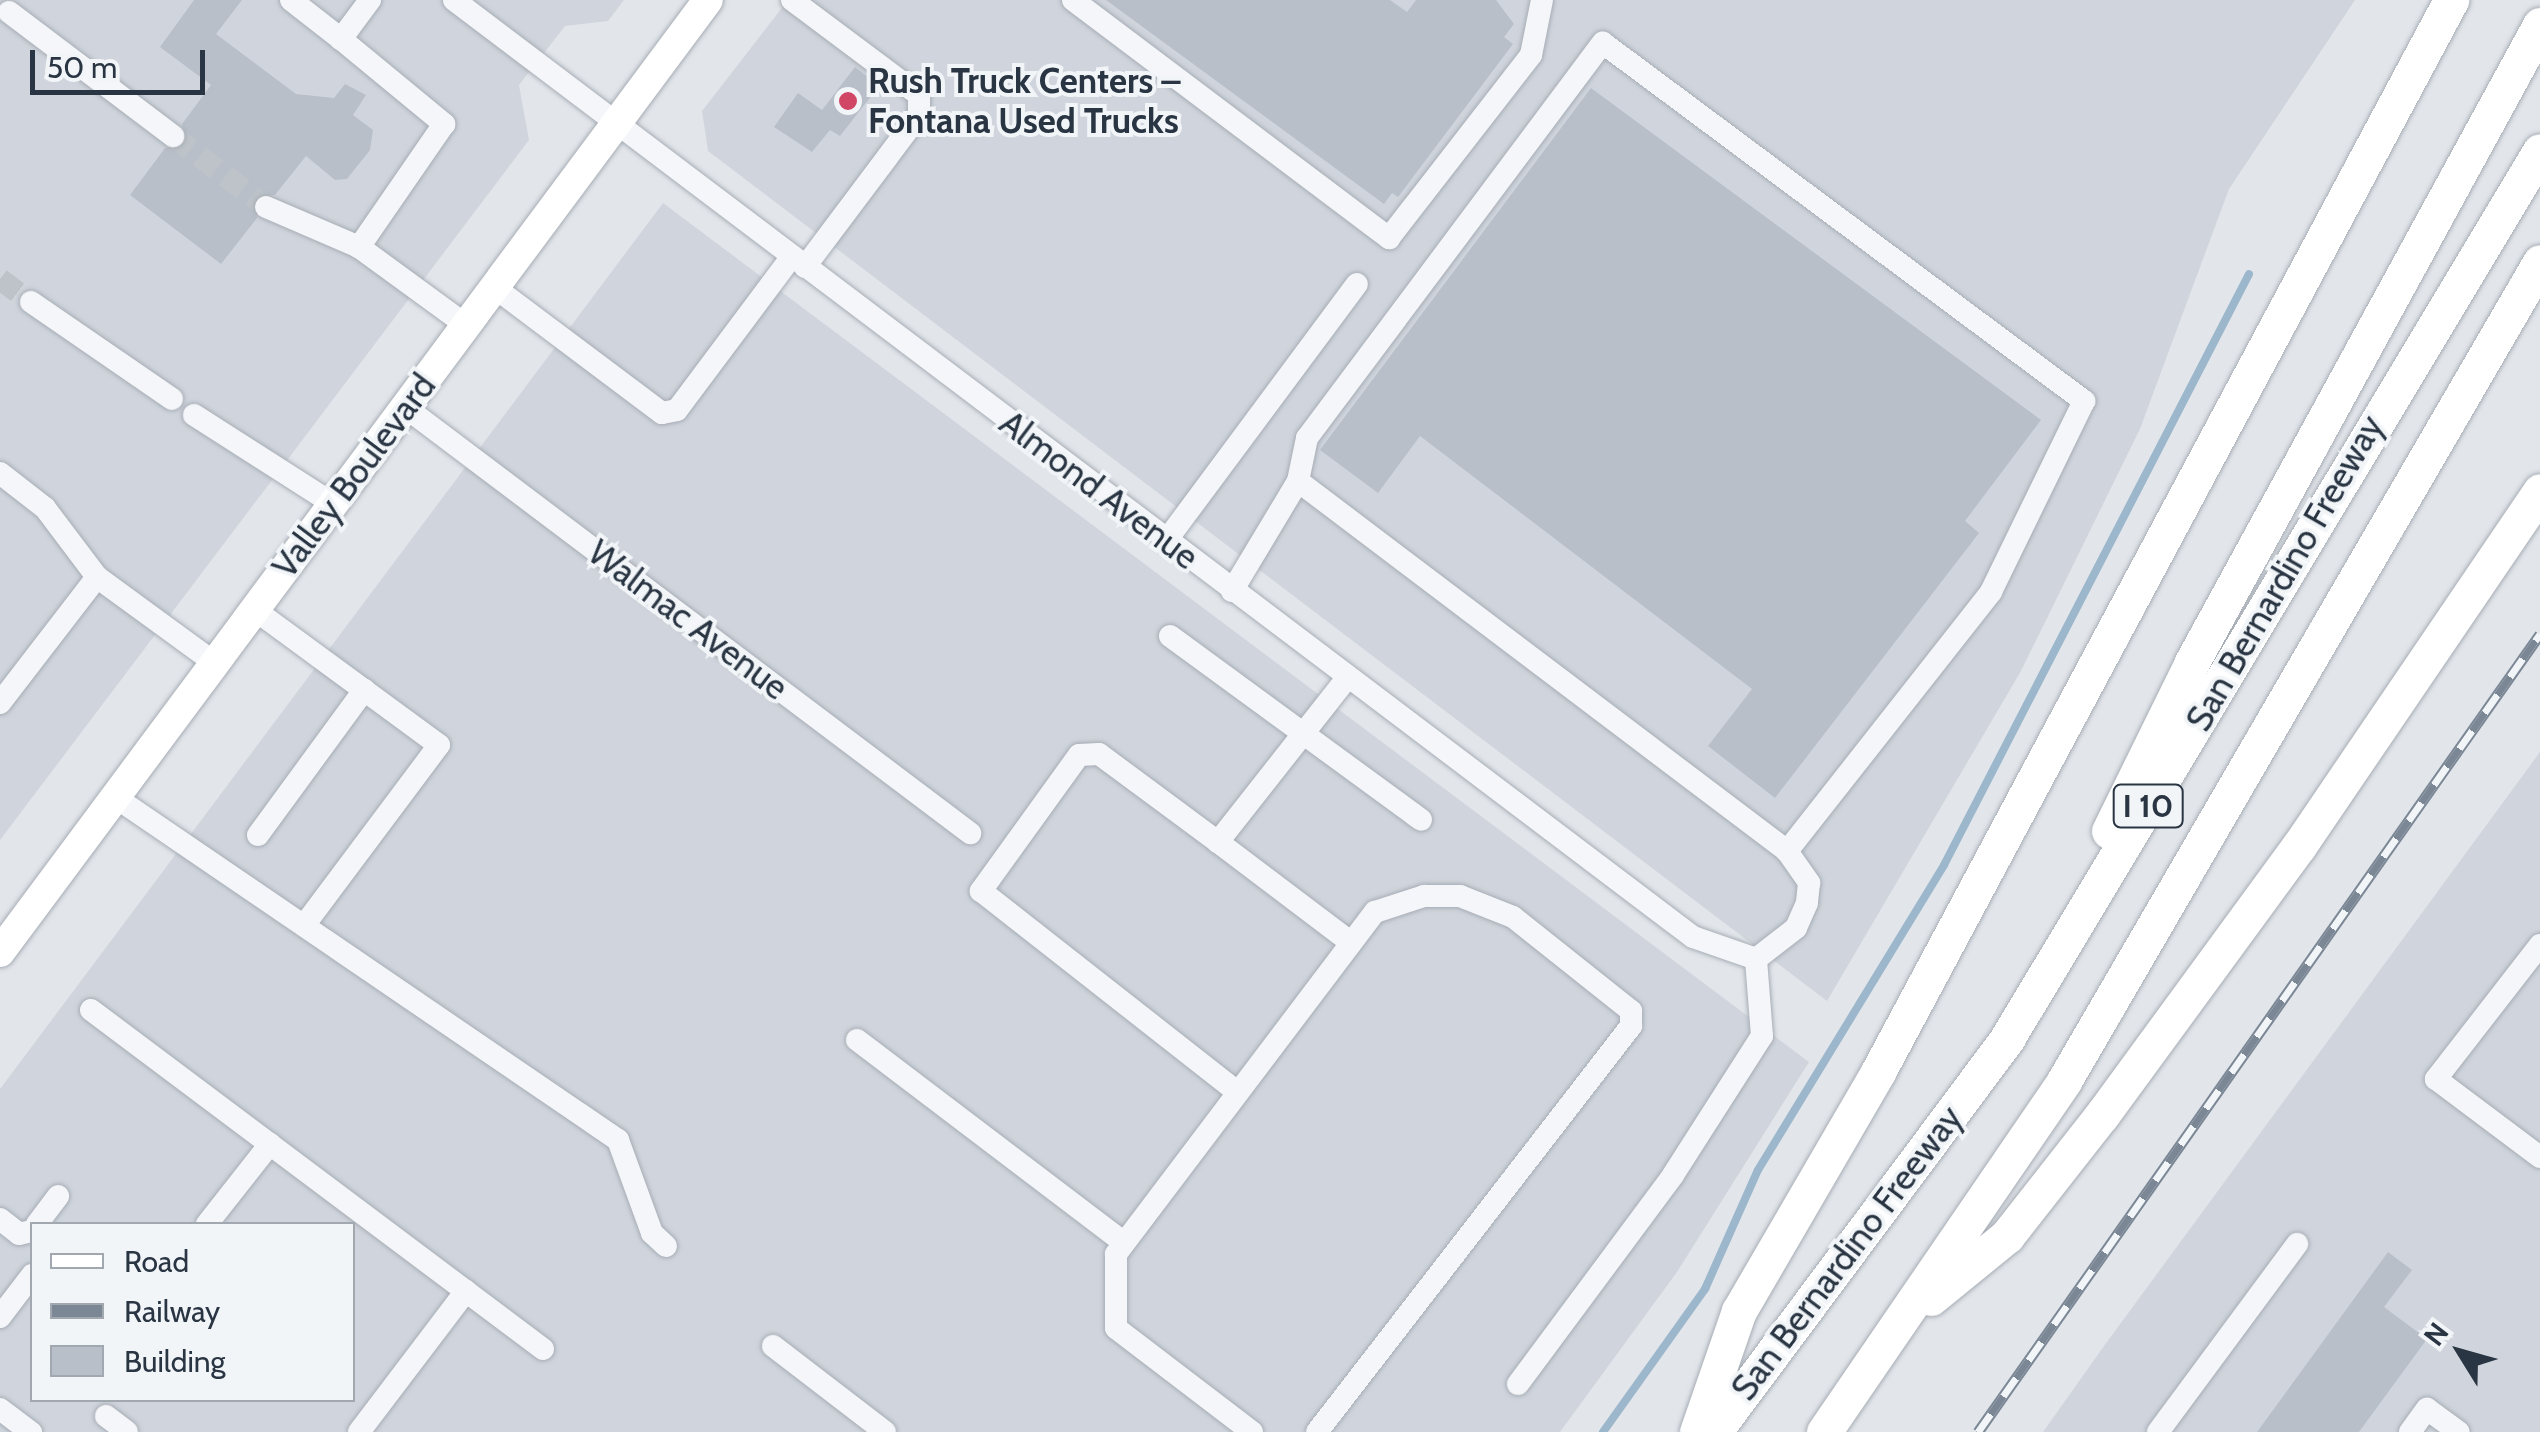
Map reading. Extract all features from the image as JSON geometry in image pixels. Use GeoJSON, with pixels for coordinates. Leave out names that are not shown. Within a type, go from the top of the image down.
{"type":"FeatureCollection","features":[{"type":"Feature","properties":{"kind":"highway"},"geometry":{"type":"LineString","coordinates":[[1697,1432],[1739,1311],[1878,1072],[2451,0]]}},
{"type":"Feature","properties":{"kind":"highway"},"geometry":{"type":"LineString","coordinates":[[2008,1037],[2192,662],[2540,25]]}},
{"type":"Feature","properties":{"kind":"highway","name":"San Bernardino Freeway"},"geometry":{"type":"LineString","coordinates":[[1714,1432],[2008,1037],[2540,151]]}},
{"type":"Feature","properties":{"kind":"highway","name":"San Bernardino Freeway"},"geometry":{"type":"LineString","coordinates":[[1824,1432],[2064,1081],[2540,262]]}},
{"type":"Feature","properties":{"kind":"highway"},"geometry":{"type":"LineString","coordinates":[[1903,1320],[2008,1236],[2102,1115],[2299,846],[2540,491]]}},
{"type":"Feature","properties":{"kind":"main road","name":"Valley Boulevard"},"geometry":{"type":"LineString","coordinates":[[0,952],[708,0]]}},
{"type":"Feature","properties":{"kind":"street"},"geometry":{"type":"LineString","coordinates":[[291,0],[444,124],[359,247]]}},
{"type":"Feature","properties":{"kind":"street"},"geometry":{"type":"LineString","coordinates":[[341,38],[370,0]]}},
{"type":"Feature","properties":{"kind":"street","name":"Almond Avenue"},"geometry":{"type":"LineString","coordinates":[[454,0],[1693,937],[1756,959]]}},
{"type":"Feature","properties":{"kind":"street"},"geometry":{"type":"LineString","coordinates":[[494,287],[662,413],[677,410],[919,116],[919,95],[792,0]]}},
{"type":"Feature","properties":{"kind":"street"},"geometry":{"type":"LineString","coordinates":[[1073,0],[1389,238],[1531,55],[1542,0]]}},
{"type":"Feature","properties":{"kind":"street"},"geometry":{"type":"LineString","coordinates":[[9,12],[174,136]]}},
{"type":"Feature","properties":{"kind":"street"},"geometry":{"type":"LineString","coordinates":[[1232,591],[1298,481],[1307,438],[1603,43],[2084,401],[1991,592],[1787,851]]}},
{"type":"Feature","properties":{"kind":"street"},"geometry":{"type":"LineString","coordinates":[[266,207],[359,247],[466,325]]}},
{"type":"Feature","properties":{"kind":"street"},"geometry":{"type":"LineString","coordinates":[[1166,541],[1357,284]]}},
{"type":"Feature","properties":{"kind":"street"},"geometry":{"type":"LineString","coordinates":[[31,302],[172,399]]}},
{"type":"Feature","properties":{"kind":"street","name":"Walmac Avenue"},"geometry":{"type":"LineString","coordinates":[[406,407],[970,833]]}},
{"type":"Feature","properties":{"kind":"street"},"geometry":{"type":"LineString","coordinates":[[194,415],[333,504]]}},
{"type":"Feature","properties":{"kind":"street"},"geometry":{"type":"LineString","coordinates":[[0,473],[46,508],[97,577],[215,663]]}},
{"type":"Feature","properties":{"kind":"street"},"geometry":{"type":"LineString","coordinates":[[1298,481],[1787,851],[1810,884],[1796,928],[1756,959],[1762,1036],[1673,1174],[1518,1384]]}},
{"type":"Feature","properties":{"kind":"street"},"geometry":{"type":"LineString","coordinates":[[0,703],[97,577]]}},
{"type":"Feature","properties":{"kind":"street"},"geometry":{"type":"LineString","coordinates":[[254,610],[439,745],[305,924]]}},
{"type":"Feature","properties":{"kind":"street"},"geometry":{"type":"LineString","coordinates":[[1170,636],[1421,820]]}},
{"type":"Feature","properties":{"kind":"street"},"geometry":{"type":"LineString","coordinates":[[1218,842],[1347,678]]}},
{"type":"Feature","properties":{"kind":"street"},"geometry":{"type":"LineString","coordinates":[[258,835],[364,690]]}},
{"type":"Feature","properties":{"kind":"street"},"geometry":{"type":"LineString","coordinates":[[1237,1092],[981,890],[1078,755],[1099,754],[1350,942]]}},
{"type":"Feature","properties":{"kind":"street"},"geometry":{"type":"LineString","coordinates":[[115,797],[618,1140],[652,1233],[666,1246]]}},
{"type":"Feature","properties":{"kind":"street"},"geometry":{"type":"LineString","coordinates":[[1252,1432],[1116,1328],[1116,1254],[1374,912],[1424,896],[1460,896],[1513,917],[1631,1011],[1631,1026],[1317,1432]]}},
{"type":"Feature","properties":{"kind":"street"},"geometry":{"type":"LineString","coordinates":[[2540,945],[2436,1079],[2540,1157]]}},
{"type":"Feature","properties":{"kind":"street"},"geometry":{"type":"LineString","coordinates":[[91,1010],[543,1349]]}},
{"type":"Feature","properties":{"kind":"street"},"geometry":{"type":"LineString","coordinates":[[857,1040],[1124,1243]]}},
{"type":"Feature","properties":{"kind":"street"},"geometry":{"type":"LineString","coordinates":[[209,1222],[270,1144]]}},
{"type":"Feature","properties":{"kind":"street"},"geometry":{"type":"LineString","coordinates":[[38,1222],[58,1196]]}},
{"type":"Feature","properties":{"kind":"street"},"geometry":{"type":"LineString","coordinates":[[0,1219],[19,1234],[30,1231]]}},
{"type":"Feature","properties":{"kind":"street"},"geometry":{"type":"LineString","coordinates":[[2158,1432],[2297,1244]]}},
{"type":"Feature","properties":{"kind":"street"},"geometry":{"type":"LineString","coordinates":[[0,1317],[30,1277]]}},
{"type":"Feature","properties":{"kind":"street"},"geometry":{"type":"LineString","coordinates":[[358,1432],[466,1291]]}},
{"type":"Feature","properties":{"kind":"street"},"geometry":{"type":"LineString","coordinates":[[773,1346],[885,1432]]}},
{"type":"Feature","properties":{"kind":"street"},"geometry":{"type":"LineString","coordinates":[[0,1408],[30,1432]]}},
{"type":"Feature","properties":{"kind":"street"},"geometry":{"type":"LineString","coordinates":[[2410,1432],[2427,1408],[2460,1432]]}},
{"type":"Feature","properties":{"kind":"street"},"geometry":{"type":"LineString","coordinates":[[106,1416],[128,1432]]}},
{"type":"Feature","properties":{"kind":"shaded area"},"geometry":{"type":"Polygon","coordinates":[[[0,0],[624,0],[608,21],[565,26],[519,85],[529,140],[0,840],[0,0]]]}},
{"type":"Feature","properties":{"kind":"shaded area"},"geometry":{"type":"Polygon","coordinates":[[[788,0],[2355,0],[2229,189],[2140,429],[2021,671],[1827,1001],[708,151],[702,111],[788,0]]]}},
{"type":"Feature","properties":{"kind":"shaded area"},"geometry":{"type":"Polygon","coordinates":[[[663,203],[1809,1062],[1677,1272],[1560,1432],[0,1432],[0,1089],[663,203]]]}},
{"type":"Feature","properties":{"kind":"shaded area"},"geometry":{"type":"Polygon","coordinates":[[[2540,752],[2540,1432],[2043,1432],[2104,1346],[2540,752]]]}},
{"type":"Feature","properties":{"kind":"building"},"geometry":{"type":"Polygon","coordinates":[[[194,0],[242,0],[216,34],[296,94],[334,98],[345,84],[366,95],[353,115],[373,130],[370,150],[347,179],[335,180],[306,156],[275,195],[256,196],[257,218],[221,264],[130,195],[165,148],[185,144],[182,124],[211,85],[160,47],[194,0]]]}},
{"type":"Feature","properties":{"kind":"building"},"geometry":{"type":"Polygon","coordinates":[[[1106,0],[1390,0],[1407,12],[1416,0],[1496,0],[1514,24],[1504,37],[1513,44],[1398,197],[1392,193],[1384,204],[1106,0]]]}},
{"type":"Feature","properties":{"kind":"building","name":"Rush Truck Centers – Fontana Used Trucks"},"geometry":{"type":"Polygon","coordinates":[[[855,67],[879,86],[840,136],[830,130],[812,152],[774,127],[798,93],[822,110],[855,67]]]}},
{"type":"Feature","properties":{"kind":"building"},"geometry":{"type":"Polygon","coordinates":[[[1591,88],[2041,420],[1965,521],[1979,533],[1775,798],[1708,746],[1752,689],[1420,436],[1378,493],[1320,450],[1591,88]]]}},
{"type":"Feature","properties":{"kind":"building"},"geometry":{"type":"Polygon","coordinates":[[[2388,1252],[2412,1270],[2384,1307],[2427,1339],[2359,1432],[2257,1432],[2388,1252]]]}},
{"type":"Feature","properties":{"kind":"waterway"},"geometry":{"type":"LineString","coordinates":[[1603,1432],[1705,1289],[1758,1170],[1944,865],[2249,274]]}},
{"type":"Feature","properties":{"kind":"tunnel"},"geometry":{"type":"LineString","coordinates":[[173,136],[266,207]]}},
{"type":"Feature","properties":{"kind":"tunnel"},"geometry":{"type":"LineString","coordinates":[[0,279],[31,302]]}},
{"type":"Feature","properties":{"kind":"railway"},"geometry":{"type":"LineString","coordinates":[[1978,1432],[2540,634]]}},
{"type":"Feature","properties":{"kind":"place","name":"Rush Truck Centers – Fontana Used Trucks"},"geometry":{"type":"Point","coordinates":[848,101]}}]}
